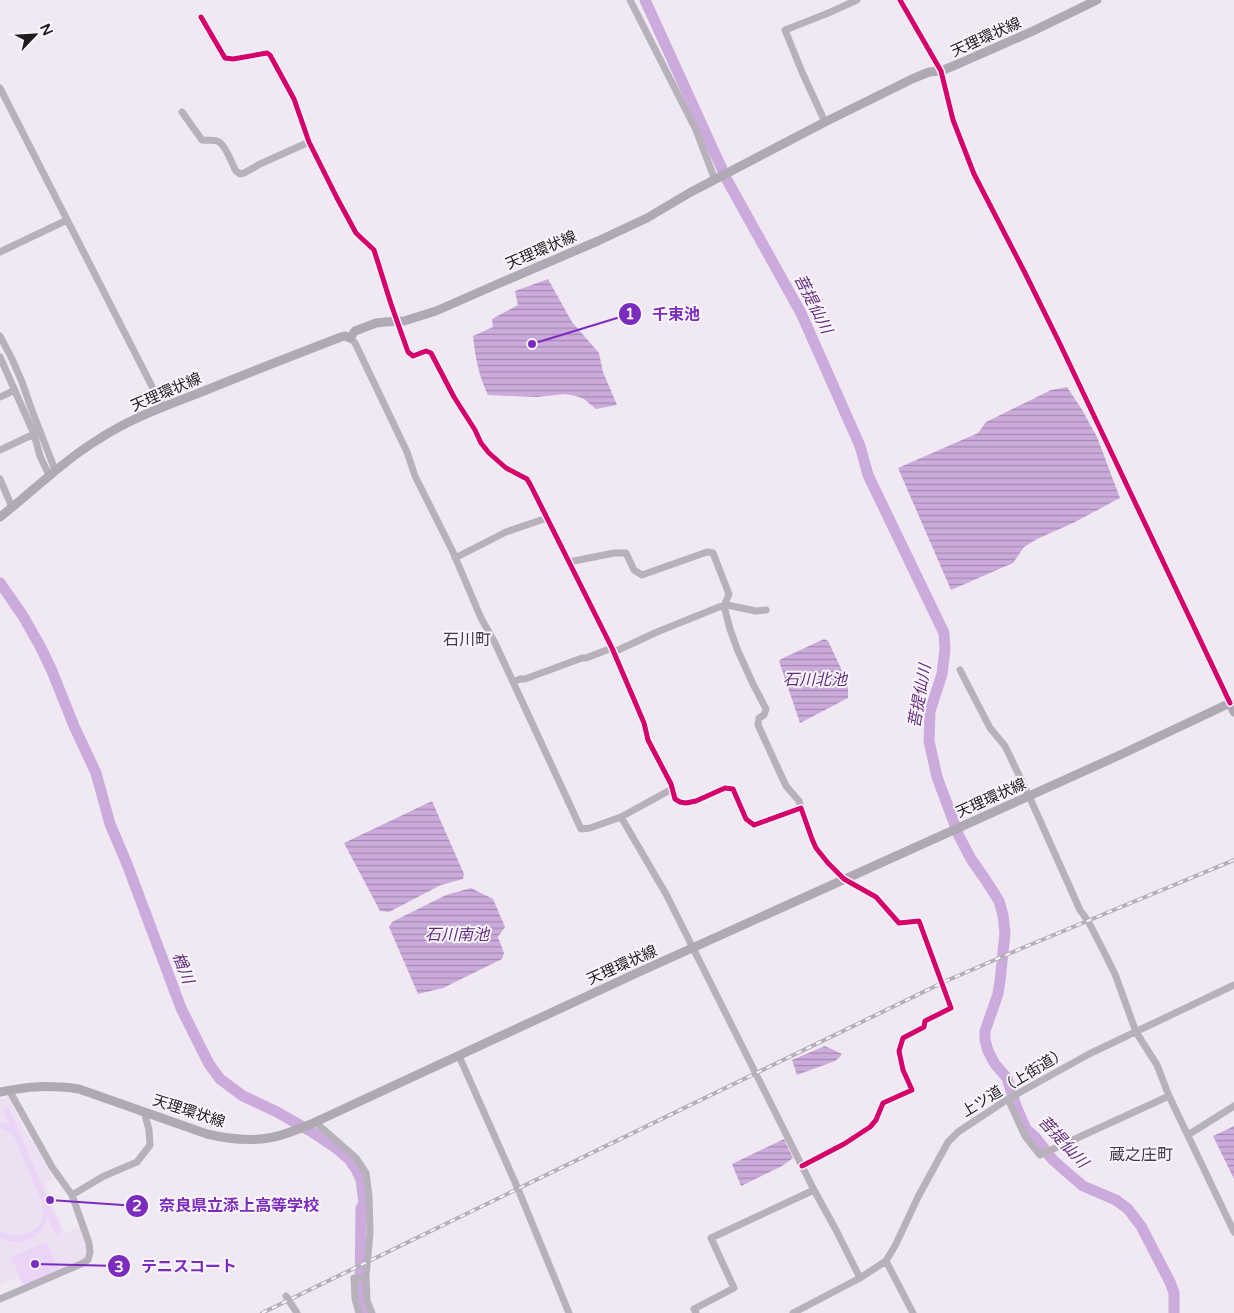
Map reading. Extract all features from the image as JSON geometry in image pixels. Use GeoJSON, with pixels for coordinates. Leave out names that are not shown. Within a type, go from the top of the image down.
{"type":"FeatureCollection","features":[{"type":"Feature","properties":{"kind":"main road","name":"天理環状線"},"geometry":{"type":"LineString","coordinates":[[0,517],[52,473],[98,439],[118,427],[288,357],[341,337],[350,338],[355,332],[362,329],[397,320],[404,321],[436,311],[581,249],[648,218],[692,192],[825,122],[929,72],[941,71],[1033,31],[1096,0]]}},
{"type":"Feature","properties":{"kind":"main road","name":"天理環状線"},"geometry":{"type":"LineString","coordinates":[[4,1091],[32,1086],[56,1086],[78,1089],[223,1138],[272,1138],[292,1132],[1230,703]]}},
{"type":"Feature","properties":{"kind":"main road"},"geometry":{"type":"LineString","coordinates":[[1230,703],[1234,712]]}},
{"type":"Feature","properties":{"kind":"street"},"geometry":{"type":"LineString","coordinates":[[630,0],[696,130],[716,179]]}},
{"type":"Feature","properties":{"kind":"street"},"geometry":{"type":"LineString","coordinates":[[825,122],[785,30],[857,0]]}},
{"type":"Feature","properties":{"kind":"street"},"geometry":{"type":"LineString","coordinates":[[900,0],[941,71],[953,120],[974,174],[1060,344],[1230,703]]}},
{"type":"Feature","properties":{"kind":"street"},"geometry":{"type":"LineString","coordinates":[[201,17],[225,58],[233,59],[267,53],[270,55],[294,99],[309,142],[337,198],[356,233],[374,250],[408,352],[413,356],[426,351],[431,353],[454,397],[489,453],[506,468],[527,479],[613,650],[644,723],[648,740],[671,784],[675,799],[686,803],[696,801],[724,788],[733,789],[746,819],[754,825],[801,808]]}},
{"type":"Feature","properties":{"kind":"street"},"geometry":{"type":"LineString","coordinates":[[0,88],[163,408]]}},
{"type":"Feature","properties":{"kind":"street"},"geometry":{"type":"LineString","coordinates":[[182,112],[202,140],[217,141],[221,144],[236,172],[240,174],[244,174],[260,164],[309,142]]}},
{"type":"Feature","properties":{"kind":"street"},"geometry":{"type":"LineString","coordinates":[[0,252],[67,220]]}},
{"type":"Feature","properties":{"kind":"street"},"geometry":{"type":"LineString","coordinates":[[0,336],[22,382],[40,431],[52,473]]}},
{"type":"Feature","properties":{"kind":"street"},"geometry":{"type":"LineString","coordinates":[[350,338],[355,343],[407,452],[415,476],[581,829],[590,828],[621,817],[672,789]]}},
{"type":"Feature","properties":{"kind":"street"},"geometry":{"type":"LineString","coordinates":[[0,357],[34,434],[40,456],[52,473]]}},
{"type":"Feature","properties":{"kind":"street"},"geometry":{"type":"LineString","coordinates":[[0,397],[15,390]]}},
{"type":"Feature","properties":{"kind":"street"},"geometry":{"type":"LineString","coordinates":[[0,450],[34,434]]}},
{"type":"Feature","properties":{"kind":"street"},"geometry":{"type":"LineString","coordinates":[[0,479],[12,507]]}},
{"type":"Feature","properties":{"kind":"street"},"geometry":{"type":"LineString","coordinates":[[455,558],[506,532],[547,518]]}},
{"type":"Feature","properties":{"kind":"street"},"geometry":{"type":"LineString","coordinates":[[569,562],[614,553],[626,553],[634,570],[642,575],[707,552],[712,553],[729,594],[724,606],[730,629],[753,684],[766,708],[764,715],[759,718],[758,725],[786,786],[800,801],[816,848],[844,879],[876,897],[899,923],[919,921],[951,1008],[929,1019],[925,1022],[924,1027],[903,1038],[899,1051],[903,1070],[912,1090],[883,1103],[876,1120],[870,1126],[844,1144],[802,1166]]}},
{"type":"Feature","properties":{"kind":"street"},"geometry":{"type":"LineString","coordinates":[[513,682],[582,658],[613,650],[727,605],[756,611],[766,610]]}},
{"type":"Feature","properties":{"kind":"street"},"geometry":{"type":"LineString","coordinates":[[960,670],[990,728],[1004,746],[1029,796],[1080,910],[1088,921],[1115,974],[1136,1032],[1156,1064],[1168,1096],[1234,1232]]}},
{"type":"Feature","properties":{"kind":"street"},"geometry":{"type":"LineString","coordinates":[[621,817],[666,894],[860,1278]]}},
{"type":"Feature","properties":{"kind":"street","name":"上ツ道（上街道）"},"geometry":{"type":"LineString","coordinates":[[793,1313],[860,1278],[886,1261],[948,1142],[958,1132],[1008,1099],[1089,1054],[1234,985]]}},
{"type":"Feature","properties":{"kind":"street"},"geometry":{"type":"LineString","coordinates":[[459,1056],[570,1313]]}},
{"type":"Feature","properties":{"kind":"street"},"geometry":{"type":"LineString","coordinates":[[0,1299],[81,1264],[88,1260],[90,1252],[90,1243],[72,1195],[4,1091]]}},
{"type":"Feature","properties":{"kind":"street"},"geometry":{"type":"LineString","coordinates":[[1008,1099],[1025,1136],[1040,1155],[1168,1096]]}},
{"type":"Feature","properties":{"kind":"street"},"geometry":{"type":"LineString","coordinates":[[1188,1136],[1234,1106]]}},
{"type":"Feature","properties":{"kind":"street"},"geometry":{"type":"LineString","coordinates":[[72,1195],[104,1176],[137,1162],[150,1145],[149,1130],[144,1111]]}},
{"type":"Feature","properties":{"kind":"street"},"geometry":{"type":"LineString","coordinates":[[313,1123],[356,1158],[366,1173],[370,1196],[370,1233],[366,1278],[367,1301],[372,1313]]}},
{"type":"Feature","properties":{"kind":"street"},"geometry":{"type":"LineString","coordinates":[[696,1313],[694,1309],[734,1288],[711,1238],[814,1190]]}},
{"type":"Feature","properties":{"kind":"street"},"geometry":{"type":"LineString","coordinates":[[886,1261],[914,1313]]}},
{"type":"Feature","properties":{"kind":"street"},"geometry":{"type":"LineString","coordinates":[[359,1313],[354,1278],[366,1278]]}},
{"type":"Feature","properties":{"kind":"street"},"geometry":{"type":"LineString","coordinates":[[286,1296],[297,1313]]}},
{"type":"Feature","properties":{"kind":"shaded area"},"geometry":{"type":"Polygon","coordinates":[[[10,1097],[12,1105],[27,1134],[53,1178],[45,1183],[65,1234],[80,1227],[87,1254],[84,1259],[23,1288],[18,1277],[0,1285],[0,1238],[10,1242],[45,1227],[48,1217],[9,1124],[0,1121],[0,1099],[10,1097]]]}},
{"type":"Feature","properties":{"kind":"shaded area"},"geometry":{"type":"Polygon","coordinates":[[[9,1108],[62,1232],[56,1235],[48,1218],[40,1232],[29,1240],[16,1242],[0,1238],[0,1230],[11,1235],[28,1233],[41,1222],[43,1214],[43,1205],[15,1138],[9,1132],[0,1128],[0,1121],[9,1124],[3,1110],[9,1108]]]}},
{"type":"Feature","properties":{"kind":"shaded area"},"geometry":{"type":"Polygon","coordinates":[[[0,1128],[15,1138],[43,1205],[43,1215],[40,1222],[33,1230],[24,1235],[8,1235],[0,1230],[0,1128]]]}},
{"type":"Feature","properties":{"kind":"shaded area"},"geometry":{"type":"Polygon","coordinates":[[[47,1242],[59,1271],[24,1286],[11,1257],[47,1242]]]}},
{"type":"Feature","properties":{"kind":"water"},"geometry":{"type":"Polygon","coordinates":[[[548,279],[572,322],[599,353],[603,372],[617,405],[596,409],[584,399],[565,394],[537,397],[488,395],[478,366],[473,336],[493,327],[492,319],[518,305],[515,291],[548,279]]]}},
{"type":"Feature","properties":{"kind":"water"},"geometry":{"type":"Polygon","coordinates":[[[1067,387],[1097,437],[1120,498],[1073,523],[1037,539],[1024,547],[1013,563],[951,590],[898,468],[978,433],[986,422],[1051,390],[1067,387]]]}},
{"type":"Feature","properties":{"kind":"water","name":"石川北池"},"geometry":{"type":"Polygon","coordinates":[[[824,639],[828,641],[848,683],[848,698],[800,723],[779,661],[824,639]]]}},
{"type":"Feature","properties":{"kind":"water","name":"石川南池"},"geometry":{"type":"Polygon","coordinates":[[[432,801],[464,874],[463,879],[441,885],[389,912],[380,911],[344,843],[432,801]]]}},
{"type":"Feature","properties":{"kind":"water","name":"石川南池"},"geometry":{"type":"Polygon","coordinates":[[[471,888],[493,899],[505,927],[498,937],[504,953],[502,959],[443,988],[418,994],[389,927],[392,922],[446,895],[471,888]]]}},
{"type":"Feature","properties":{"kind":"water"},"geometry":{"type":"Polygon","coordinates":[[[825,1046],[842,1054],[835,1061],[797,1075],[792,1060],[825,1046]]]}},
{"type":"Feature","properties":{"kind":"water"},"geometry":{"type":"Polygon","coordinates":[[[1234,1126],[1234,1179],[1213,1136],[1234,1126]]]}},
{"type":"Feature","properties":{"kind":"water"},"geometry":{"type":"Polygon","coordinates":[[[784,1139],[793,1158],[782,1166],[741,1186],[732,1164],[784,1139]]]}},
{"type":"Feature","properties":{"kind":"waterway","name":"菩提仙川"},"geometry":{"type":"LineString","coordinates":[[645,0],[727,180],[801,313],[860,446],[868,475],[944,633],[945,649],[942,674],[930,711],[929,741],[937,777],[959,836],[971,859],[999,901],[1005,933],[998,994],[985,1031],[988,1051],[995,1064],[1007,1078],[1026,1129],[1035,1137],[1053,1160],[1083,1186],[1116,1200],[1128,1209],[1141,1226],[1170,1282],[1174,1293],[1174,1313]]}},
{"type":"Feature","properties":{"kind":"waterway","name":"楢川"},"geometry":{"type":"LineString","coordinates":[[0,583],[23,616],[52,671],[74,726],[96,773],[110,824],[181,1008],[209,1064],[220,1079],[243,1096],[277,1112],[312,1132],[336,1148],[349,1159],[356,1169],[361,1180],[364,1203],[361,1208],[360,1292],[365,1313]]}},
{"type":"Feature","properties":{"kind":"railway"},"geometry":{"type":"LineString","coordinates":[[262,1313],[946,981],[1234,860]]}},
{"type":"Feature","properties":{"kind":"cycle path"},"geometry":{"type":"LineString","coordinates":[[900,0],[941,71],[953,120],[974,174],[1060,344],[1230,703]]}},
{"type":"Feature","properties":{"kind":"cycle path"},"geometry":{"type":"LineString","coordinates":[[201,17],[225,58],[233,59],[267,53],[270,55],[294,99],[309,142],[337,198],[356,233],[374,250],[408,352],[413,356],[426,351],[431,353],[481,443],[506,468],[527,479],[531,486],[612,648],[644,723],[648,740],[671,784],[675,799],[686,803],[696,801],[725,788],[733,789],[746,819],[754,825],[801,808],[816,848],[844,879],[876,897],[899,923],[919,921],[951,1008],[925,1021],[924,1027],[903,1038],[899,1051],[903,1070],[912,1090],[883,1103],[876,1120],[870,1127],[844,1144],[802,1166]]}},
{"type":"Feature","properties":{"kind":"place","name":"千束池"},"geometry":{"type":"Point","coordinates":[532,344]}},
{"type":"Feature","properties":{"kind":"place","name":"奈良県立添上高等学校"},"geometry":{"type":"Point","coordinates":[50,1200]}},
{"type":"Feature","properties":{"kind":"place","name":"テニスコート"},"geometry":{"type":"Point","coordinates":[35,1264]}},
{"type":"Feature","properties":{"kind":"district","name":"石川町"},"geometry":{"type":"Point","coordinates":[467,640]}},
{"type":"Feature","properties":{"kind":"district","name":"蔵之庄町"},"geometry":{"type":"Point","coordinates":[1141,1155]}}]}
